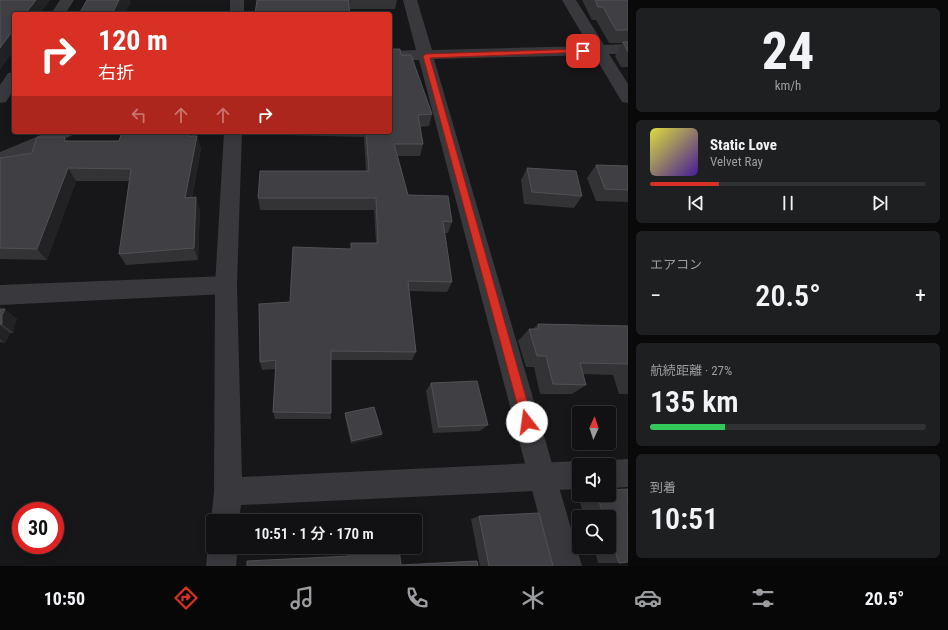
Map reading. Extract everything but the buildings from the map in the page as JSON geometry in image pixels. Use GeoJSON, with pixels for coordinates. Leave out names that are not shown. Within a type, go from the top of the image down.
{"type":"FeatureCollection","features":[{"type":"Feature","properties":{"kind":"street"},"geometry":{"type":"LineString","coordinates":[[59,12],[67,0]]}},
{"type":"Feature","properties":{"kind":"street"},"geometry":{"type":"LineString","coordinates":[[237,0],[237,12]]}},
{"type":"Feature","properties":{"kind":"street"},"geometry":{"type":"LineString","coordinates":[[410,0],[567,566]]}},
{"type":"Feature","properties":{"kind":"street"},"geometry":{"type":"LineString","coordinates":[[568,0],[628,98]]}},
{"type":"Feature","properties":{"kind":"street"},"geometry":{"type":"LineString","coordinates":[[392,56],[628,49]]}},
{"type":"Feature","properties":{"kind":"street"},"geometry":{"type":"LineString","coordinates":[[0,98],[12,80]]}},
{"type":"Feature","properties":{"kind":"street"},"geometry":{"type":"LineString","coordinates":[[0,159],[60,134]]}},
{"type":"Feature","properties":{"kind":"street"},"geometry":{"type":"LineString","coordinates":[[226,514],[228,492],[226,285],[233,134]]}},
{"type":"Feature","properties":{"kind":"street"},"geometry":{"type":"LineString","coordinates":[[0,295],[226,285]]}},
{"type":"Feature","properties":{"kind":"street"},"geometry":{"type":"LineString","coordinates":[[616,474],[628,473]]}},
{"type":"Feature","properties":{"kind":"street"},"geometry":{"type":"LineString","coordinates":[[228,492],[572,475]]}},
{"type":"Feature","properties":{"kind":"street"},"geometry":{"type":"LineString","coordinates":[[221,566],[222,554]]}},
{"type":"Feature","properties":{"kind":"route"},"geometry":{"type":"LineString","coordinates":[[527,422],[426,56],[583,51]]}}]}
